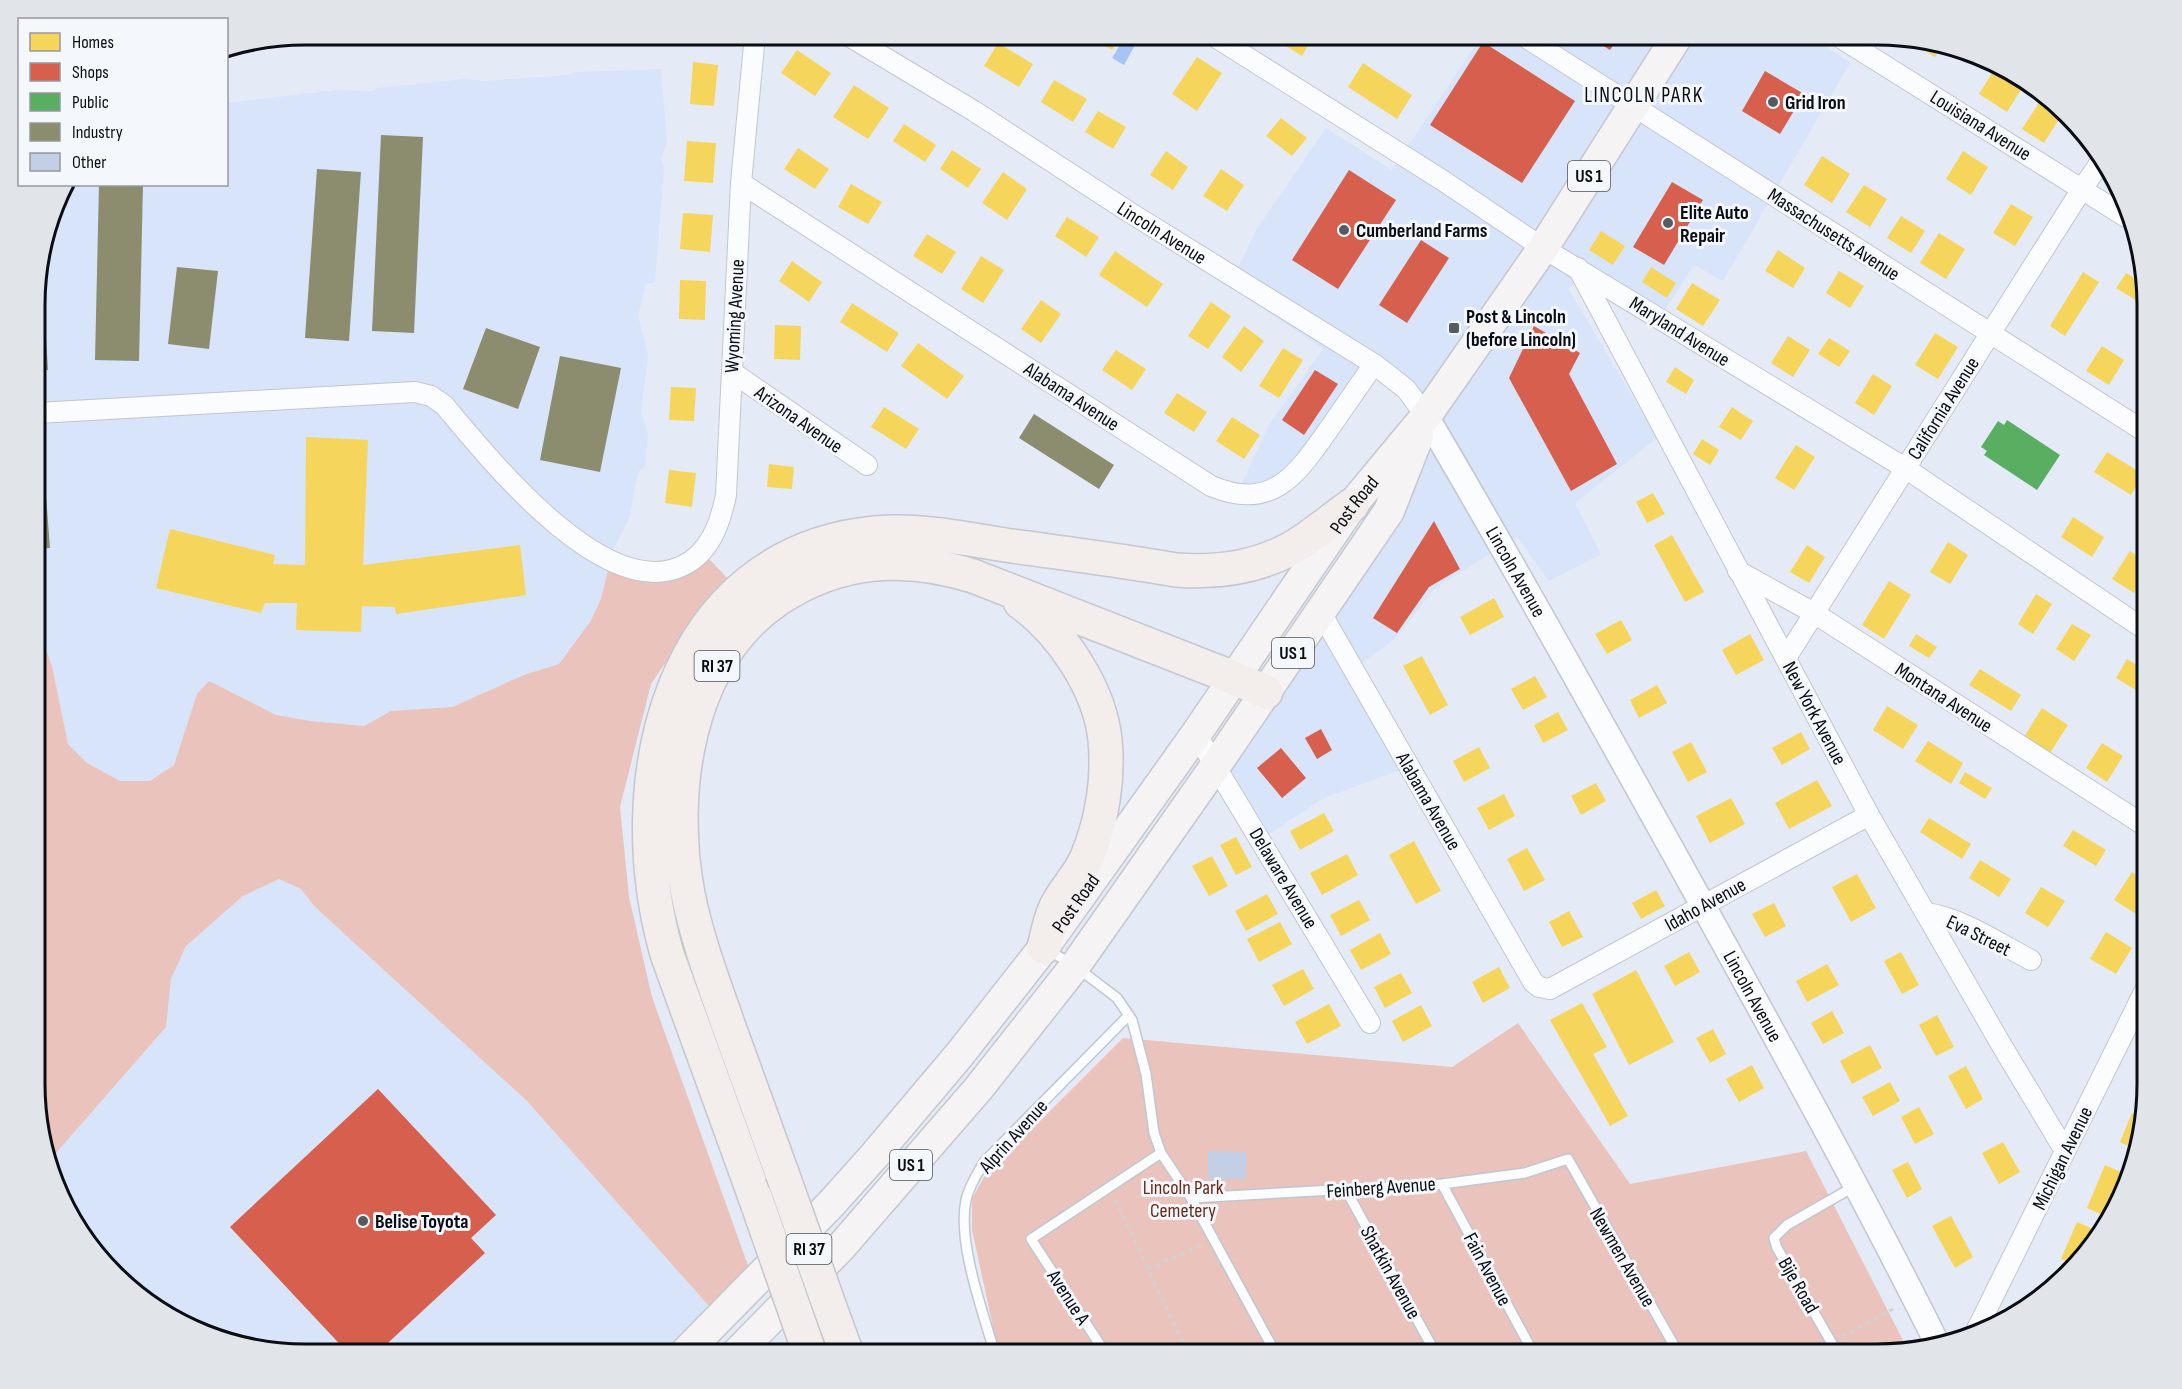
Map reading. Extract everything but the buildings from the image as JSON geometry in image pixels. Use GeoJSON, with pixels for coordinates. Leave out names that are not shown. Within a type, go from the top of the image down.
{"type":"FeatureCollection","features":[{"type":"Feature","properties":{"kind":"highway"},"geometry":{"type":"LineString","coordinates":[[806,1344],[667,954],[657,915],[650,857],[650,789],[666,708],[685,661],[721,609],[751,581],[785,560],[832,541],[860,535],[894,532],[936,534],[1176,570],[1209,571],[1243,566],[1276,556],[1293,548],[1352,505]]}},
{"type":"Feature","properties":{"kind":"highway","name":"RI 37"},"geometry":{"type":"LineString","coordinates":[[843,1344],[699,941],[685,874],[681,830],[690,741],[700,703],[719,663],[734,640],[773,603],[804,584],[822,575],[868,564],[917,563],[956,571],[991,584]]}},
{"type":"Feature","properties":{"kind":"highway"},"geometry":{"type":"LineString","coordinates":[[991,584],[1266,692]]}},
{"type":"Feature","properties":{"kind":"highway"},"geometry":{"type":"LineString","coordinates":[[991,584],[1026,606],[1058,638],[1083,675],[1100,716],[1105,737],[1106,780],[1096,829],[1087,858],[1056,905],[1044,947]]}},
{"type":"Feature","properties":{"kind":"main road","name":"Post Road"},"geometry":{"type":"LineString","coordinates":[[694,1344],[831,1204],[874,1156],[960,1054],[1044,947],[1196,734],[1352,505],[1426,416],[1543,248],[1671,45]]}},
{"type":"Feature","properties":{"kind":"main road","name":"Post Road"},"geometry":{"type":"LineString","coordinates":[[746,1344],[849,1238],[978,1089],[1075,966],[1321,613],[1389,511],[1426,416]]}},
{"type":"Feature","properties":{"kind":"street","name":"Wyoming Avenue"},"geometry":{"type":"LineString","coordinates":[[45,413],[415,392],[431,396],[444,405],[511,483],[550,521],[589,548],[629,568],[654,573],[666,572],[690,562],[701,553],[718,526],[726,495],[741,183],[754,45]]}},
{"type":"Feature","properties":{"kind":"street","name":"Lincoln Avenue"},"geometry":{"type":"LineString","coordinates":[[865,45],[974,111],[1129,212],[1374,364],[1406,389],[1426,416],[1493,528],[1856,1186],[1934,1337]]}},
{"type":"Feature","properties":{"kind":"street","name":"Maryland Avenue"},"geometry":{"type":"LineString","coordinates":[[1229,45],[1442,180],[1543,248],[1905,468],[2137,623]]}},
{"type":"Feature","properties":{"kind":"street","name":"Massachusetts Avenue"},"geometry":{"type":"LineString","coordinates":[[1539,45],[2137,427]]}},
{"type":"Feature","properties":{"kind":"street","name":"Louisiana Avenue"},"geometry":{"type":"LineString","coordinates":[[1853,45],[2120,213]]}},
{"type":"Feature","properties":{"kind":"street","name":"California Avenue"},"geometry":{"type":"LineString","coordinates":[[1786,658],[2097,167]]}},
{"type":"Feature","properties":{"kind":"street","name":"Alabama Avenue"},"geometry":{"type":"LineString","coordinates":[[741,183],[1211,486],[1230,494],[1254,495],[1272,490],[1287,481],[1304,464],[1374,364]]}},
{"type":"Feature","properties":{"kind":"street","name":"New York Avenue"},"geometry":{"type":"LineString","coordinates":[[1578,268],[1869,815],[2065,1151]]}},
{"type":"Feature","properties":{"kind":"street","name":"Arizona Avenue"},"geometry":{"type":"LineString","coordinates":[[732,372],[867,465]]}},
{"type":"Feature","properties":{"kind":"street","name":"Montana Avenue"},"geometry":{"type":"LineString","coordinates":[[1738,571],[1814,614],[2137,821]]}},
{"type":"Feature","properties":{"kind":"street","name":"Alabama Avenue"},"geometry":{"type":"LineString","coordinates":[[1321,613],[1533,982],[1539,987]]}},
{"type":"Feature","properties":{"kind":"street","name":"Delaware Avenue"},"geometry":{"type":"LineString","coordinates":[[1196,734],[1371,1023]]}},
{"type":"Feature","properties":{"kind":"street","name":"Idaho Avenue"},"geometry":{"type":"LineString","coordinates":[[1539,987],[1550,989],[1869,815]]}},
{"type":"Feature","properties":{"kind":"street","name":"Eva Street"},"geometry":{"type":"LineString","coordinates":[[1926,913],[1957,921],[2031,960]]}},
{"type":"Feature","properties":{"kind":"street","name":"Michigan Avenue"},"geometry":{"type":"LineString","coordinates":[[1980,1323],[2137,1006]]}},
{"type":"Feature","properties":{"kind":"lane"},"geometry":{"type":"LineString","coordinates":[[1044,947],[1075,966],[1117,998],[1132,1020],[1146,1074],[1154,1133],[1161,1153],[1191,1198],[1270,1344]]}},
{"type":"Feature","properties":{"kind":"lane","name":"Alprin Avenue"},"geometry":{"type":"LineString","coordinates":[[992,1344],[965,1246],[966,1201],[973,1181],[984,1162],[1129,1015]]}},
{"type":"Feature","properties":{"kind":"lane"},"geometry":{"type":"LineString","coordinates":[[1110,1187],[1161,1153]]}},
{"type":"Feature","properties":{"kind":"lane","name":"Feinberg Avenue"},"geometry":{"type":"LineString","coordinates":[[1191,1198],[1442,1184],[1525,1173],[1568,1159]]}},
{"type":"Feature","properties":{"kind":"lane","name":"Newmen Avenue"},"geometry":{"type":"LineString","coordinates":[[1568,1159],[1672,1344]]}},
{"type":"Feature","properties":{"kind":"lane","name":"Fain Avenue"},"geometry":{"type":"LineString","coordinates":[[1442,1184],[1529,1344]]}},
{"type":"Feature","properties":{"kind":"lane","name":"Bije Road"},"geometry":{"type":"LineString","coordinates":[[1831,1343],[1777,1248],[1774,1238],[1787,1225],[1856,1186]]}},
{"type":"Feature","properties":{"kind":"lane","name":"Avenue A"},"geometry":{"type":"LineString","coordinates":[[1099,1344],[1031,1239],[1110,1187]]}},
{"type":"Feature","properties":{"kind":"lane","name":"Shatkin Avenue"},"geometry":{"type":"LineString","coordinates":[[1347,1190],[1431,1344]]}},
{"type":"Feature","properties":{"kind":"path"},"geometry":{"type":"LineString","coordinates":[[1110,1187],[1184,1344]]}},
{"type":"Feature","properties":{"kind":"path"},"geometry":{"type":"LineString","coordinates":[[1148,1269],[1213,1240]]}},
{"type":"Feature","properties":{"kind":"path"},"geometry":{"type":"LineString","coordinates":[[1831,1343],[1893,1309]]}},
{"type":"Feature","properties":{"kind":"shaded area"},"geometry":{"type":"Polygon","coordinates":[[[1475,45],[1824,45],[1850,63],[1723,281],[1694,265],[1657,322],[1585,278],[1568,288],[1657,438],[1575,503],[1601,554],[1549,581],[1517,537],[1434,589],[1396,638],[1352,671],[1401,770],[1324,798],[1264,838],[1219,753],[1436,413],[1368,365],[1295,475],[1241,491],[1243,480],[1269,425],[1323,349],[1221,280],[1234,276],[1256,230],[1326,128],[1392,170],[1475,45]]]}},
{"type":"Feature","properties":{"kind":"shaded area"},"geometry":{"type":"Polygon","coordinates":[[[661,69],[667,142],[661,158],[664,168],[655,282],[646,284],[638,316],[648,354],[641,412],[648,433],[645,467],[638,472],[629,519],[613,550],[601,599],[590,622],[559,664],[524,675],[452,707],[391,711],[364,726],[276,715],[209,681],[174,765],[150,781],[120,781],[87,763],[68,744],[52,666],[45,654],[45,305],[47,271],[59,221],[74,186],[228,186],[228,103],[337,90],[373,91],[378,88],[465,79],[484,81],[567,75],[577,72],[661,69]]]}},
{"type":"Feature","properties":{"kind":"shaded area"},"geometry":{"type":"Polygon","coordinates":[[[279,879],[301,889],[314,906],[527,1101],[716,1314],[687,1344],[305,1344],[271,1342],[221,1330],[175,1309],[134,1280],[109,1255],[89,1229],[65,1184],[55,1154],[166,1027],[171,979],[186,946],[243,896],[279,879]]]}},
{"type":"Feature","properties":{"kind":"green space"},"geometry":{"type":"Polygon","coordinates":[[[611,557],[654,568],[684,559],[710,560],[733,584],[691,625],[651,684],[620,807],[629,897],[652,997],[751,1274],[716,1314],[527,1101],[314,906],[301,889],[279,879],[243,896],[186,946],[171,979],[166,1027],[55,1154],[47,1118],[45,1084],[45,647],[52,666],[68,744],[87,763],[120,781],[150,781],[174,765],[197,694],[209,681],[276,715],[364,726],[391,711],[452,707],[524,675],[559,664],[590,622],[601,599],[611,557]]]}},
{"type":"Feature","properties":{"kind":"green space","name":"Lincoln Park Cemetery"},"geometry":{"type":"Polygon","coordinates":[[[1518,1023],[1630,1184],[1806,1151],[1904,1342],[997,1344],[972,1230],[972,1199],[984,1177],[1123,1038],[1452,1067],[1518,1023]]]}},
{"type":"Feature","properties":{"kind":"water"},"geometry":{"type":"Polygon","coordinates":[[[1120,45],[1135,45],[1124,65],[1112,58],[1120,45]]]}},
{"type":"Feature","properties":{"kind":"place","name":"Grid Iron"},"geometry":{"type":"Point","coordinates":[1773,102]}},
{"type":"Feature","properties":{"kind":"place","name":"Elite Auto Repair"},"geometry":{"type":"Point","coordinates":[1668,223]}},
{"type":"Feature","properties":{"kind":"place","name":"Cumberland Farms"},"geometry":{"type":"Point","coordinates":[1344,230]}},
{"type":"Feature","properties":{"kind":"place","name":"Post & Lincoln (before Lincoln)"},"geometry":{"type":"Point","coordinates":[1454,328]}},
{"type":"Feature","properties":{"kind":"place","name":"Belise Toyota"},"geometry":{"type":"Point","coordinates":[363,1221]}},
{"type":"Feature","properties":{"kind":"district","name":"LINCOLN PARK"},"geometry":{"type":"Point","coordinates":[1644,95]}}]}
